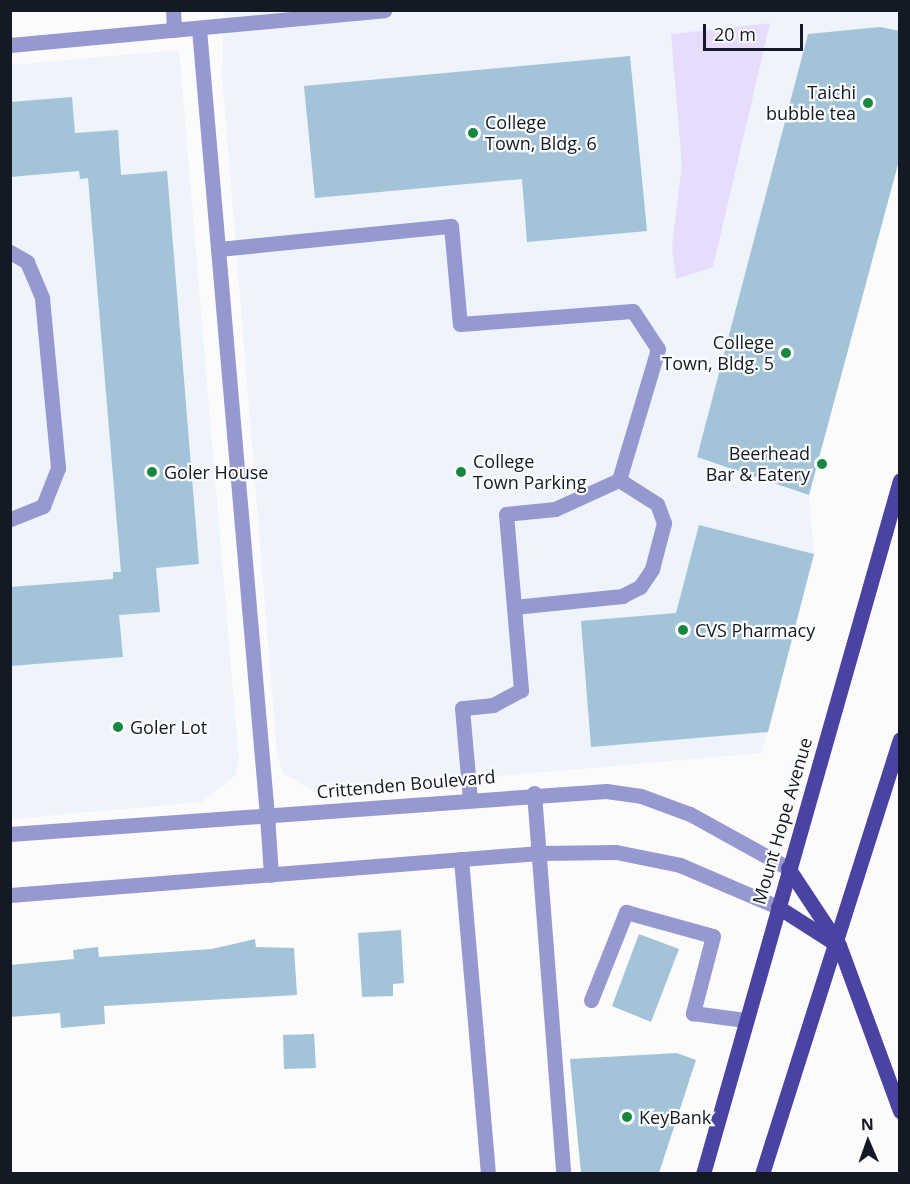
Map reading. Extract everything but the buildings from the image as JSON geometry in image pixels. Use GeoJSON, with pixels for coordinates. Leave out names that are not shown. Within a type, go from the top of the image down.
{"type":"FeatureCollection","features":[{"type":"Feature","properties":{"kind":"main road","name":"Mount Hope Avenue"},"geometry":{"type":"LineString","coordinates":[[703,1173],[900,480]]}},
{"type":"Feature","properties":{"kind":"main road"},"geometry":{"type":"LineString","coordinates":[[762,1173],[839,945],[900,740]]}},
{"type":"Feature","properties":{"kind":"main road"},"geometry":{"type":"LineString","coordinates":[[788,868],[839,945],[900,1111]]}},
{"type":"Feature","properties":{"kind":"main road"},"geometry":{"type":"LineString","coordinates":[[777,907],[839,945]]}},
{"type":"Feature","properties":{"kind":"street"},"geometry":{"type":"LineString","coordinates":[[173,10],[174,30]]}},
{"type":"Feature","properties":{"kind":"street"},"geometry":{"type":"LineString","coordinates":[[10,45],[384,10]]}},
{"type":"Feature","properties":{"kind":"street"},"geometry":{"type":"LineString","coordinates":[[200,29],[271,875]]}},
{"type":"Feature","properties":{"kind":"street"},"geometry":{"type":"LineString","coordinates":[[219,249],[451,226],[460,324],[633,311],[657,349],[619,480],[555,509],[506,514],[521,690],[494,705],[462,708],[470,798]]}},
{"type":"Feature","properties":{"kind":"street"},"geometry":{"type":"LineString","coordinates":[[10,252],[27,262],[42,298],[58,468],[43,507],[10,519]]}},
{"type":"Feature","properties":{"kind":"street"},"geometry":{"type":"LineString","coordinates":[[514,607],[622,596],[640,587],[652,569],[664,524],[657,504],[619,480]]}},
{"type":"Feature","properties":{"kind":"street","name":"Crittenden Boulevard"},"geometry":{"type":"LineString","coordinates":[[10,834],[573,790],[641,796],[722,828],[788,868]]}},
{"type":"Feature","properties":{"kind":"street"},"geometry":{"type":"LineString","coordinates":[[534,794],[563,1173]]}},
{"type":"Feature","properties":{"kind":"street"},"geometry":{"type":"LineString","coordinates":[[10,895],[539,853],[652,858],[714,876],[777,907]]}},
{"type":"Feature","properties":{"kind":"street"},"geometry":{"type":"LineString","coordinates":[[461,859],[488,1173]]}},
{"type":"Feature","properties":{"kind":"street"},"geometry":{"type":"LineString","coordinates":[[591,1000],[626,912],[713,936],[693,1013],[745,1020]]}},
{"type":"Feature","properties":{"kind":"shaded area"},"geometry":{"type":"Polygon","coordinates":[[[224,11],[899,11],[899,157],[809,495],[814,554],[762,753],[315,792],[283,773],[277,755],[222,74],[224,11]]]}},
{"type":"Feature","properties":{"kind":"shaded area"},"geometry":{"type":"Polygon","coordinates":[[[770,23],[713,267],[676,279],[672,246],[682,165],[671,34],[770,23]]]}},
{"type":"Feature","properties":{"kind":"shaded area"},"geometry":{"type":"Polygon","coordinates":[[[179,50],[239,762],[235,776],[202,802],[11,819],[11,65],[179,50]]]}},
{"type":"Feature","properties":{"kind":"place","name":"Taichi bubble tea"},"geometry":{"type":"Point","coordinates":[868,103]}},
{"type":"Feature","properties":{"kind":"place","name":"College Town, Bldg. 6"},"geometry":{"type":"Point","coordinates":[473,133]}},
{"type":"Feature","properties":{"kind":"place","name":"College Town, Bldg. 5"},"geometry":{"type":"Point","coordinates":[786,353]}},
{"type":"Feature","properties":{"kind":"place","name":"Beerhead Bar & Eatery"},"geometry":{"type":"Point","coordinates":[822,464]}},
{"type":"Feature","properties":{"kind":"place","name":"Goler House"},"geometry":{"type":"Point","coordinates":[152,472]}},
{"type":"Feature","properties":{"kind":"place","name":"College Town Parking"},"geometry":{"type":"Point","coordinates":[461,472]}},
{"type":"Feature","properties":{"kind":"place","name":"CVS Pharmacy"},"geometry":{"type":"Point","coordinates":[683,630]}},
{"type":"Feature","properties":{"kind":"place","name":"Goler Lot"},"geometry":{"type":"Point","coordinates":[118,727]}},
{"type":"Feature","properties":{"kind":"place","name":"KeyBank"},"geometry":{"type":"Point","coordinates":[627,1117]}}]}
